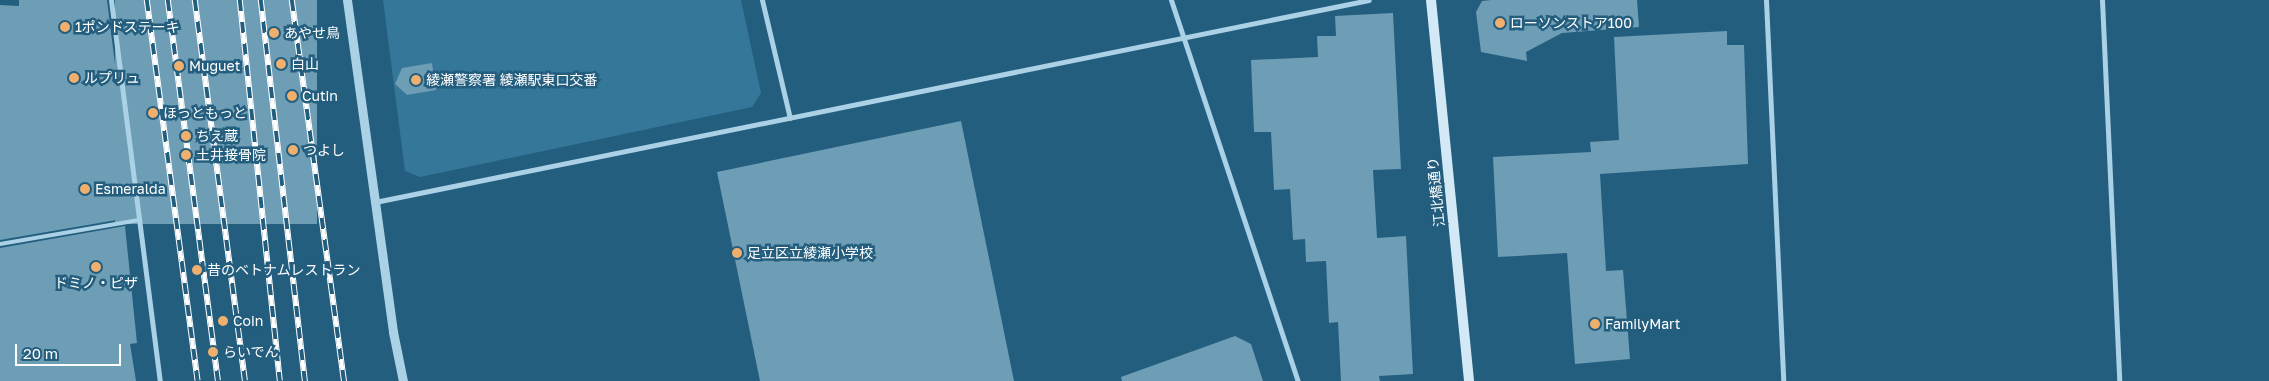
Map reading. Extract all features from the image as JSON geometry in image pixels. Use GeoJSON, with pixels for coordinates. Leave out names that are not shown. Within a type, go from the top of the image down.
{"type":"FeatureCollection","features":[{"type":"Feature","properties":{"kind":"main road","name":"江北橋通り"},"geometry":{"type":"LineString","coordinates":[[1431,0],[1469,381]]}},
{"type":"Feature","properties":{"kind":"street"},"geometry":{"type":"LineString","coordinates":[[111,0],[160,381]]}},
{"type":"Feature","properties":{"kind":"street"},"geometry":{"type":"LineString","coordinates":[[347,0],[375,202],[403,381]]}},
{"type":"Feature","properties":{"kind":"street"},"geometry":{"type":"LineString","coordinates":[[762,0],[790,118]]}},
{"type":"Feature","properties":{"kind":"street"},"geometry":{"type":"LineString","coordinates":[[1171,0],[1298,381]]}},
{"type":"Feature","properties":{"kind":"street"},"geometry":{"type":"LineString","coordinates":[[375,202],[1184,40],[1369,0]]}},
{"type":"Feature","properties":{"kind":"street"},"geometry":{"type":"LineString","coordinates":[[1766,0],[1783,381]]}},
{"type":"Feature","properties":{"kind":"street"},"geometry":{"type":"LineString","coordinates":[[2102,0],[2119,381]]}},
{"type":"Feature","properties":{"kind":"lane"},"geometry":{"type":"LineString","coordinates":[[0,244],[139,220]]}},
{"type":"Feature","properties":{"kind":"shaded area"},"geometry":{"type":"Polygon","coordinates":[[[383,0],[741,0],[761,93],[752,107],[420,177],[405,171],[383,0]]]}},
{"type":"Feature","properties":{"kind":"building"},"geometry":{"type":"Polygon","coordinates":[[[19,0],[107,0],[134,217],[0,240],[0,5],[19,6],[19,0]]]}},
{"type":"Feature","properties":{"kind":"building"},"geometry":{"type":"Polygon","coordinates":[[[115,0],[317,0],[317,224],[115,224],[115,0]]]}},
{"type":"Feature","properties":{"kind":"building"},"geometry":{"type":"Polygon","coordinates":[[[1637,0],[1639,27],[1562,33],[1526,52],[1527,61],[1481,52],[1476,12],[1482,1],[1637,0]]]}},
{"type":"Feature","properties":{"kind":"building"},"geometry":{"type":"Polygon","coordinates":[[[1393,13],[1401,169],[1373,170],[1377,238],[1406,236],[1413,374],[1379,376],[1380,381],[1341,381],[1338,322],[1329,323],[1326,261],[1306,262],[1305,239],[1293,240],[1290,189],[1274,190],[1271,132],[1254,132],[1251,60],[1318,57],[1317,36],[1336,36],[1335,16],[1393,13]]]}},
{"type":"Feature","properties":{"kind":"building"},"geometry":{"type":"Polygon","coordinates":[[[1727,31],[1727,45],[1744,45],[1748,164],[1600,174],[1606,271],[1623,270],[1630,359],[1575,364],[1567,253],[1498,257],[1493,157],[1591,152],[1590,142],[1619,140],[1614,37],[1727,31]]]}},
{"type":"Feature","properties":{"kind":"building"},"geometry":{"type":"Polygon","coordinates":[[[432,63],[436,90],[407,95],[395,84],[402,68],[432,63]]]}},
{"type":"Feature","properties":{"kind":"building"},"geometry":{"type":"Polygon","coordinates":[[[961,121],[1014,381],[760,381],[717,172],[961,121]]]}},
{"type":"Feature","properties":{"kind":"building"},"geometry":{"type":"Polygon","coordinates":[[[125,226],[137,343],[130,344],[136,381],[0,381],[0,248],[125,226]]]}},
{"type":"Feature","properties":{"kind":"building"},"geometry":{"type":"Polygon","coordinates":[[[1235,336],[1251,344],[1263,381],[1122,381],[1121,377],[1235,336]]]}},
{"type":"Feature","properties":{"kind":"railway"},"geometry":{"type":"LineString","coordinates":[[147,0],[198,381]]}},
{"type":"Feature","properties":{"kind":"railway"},"geometry":{"type":"LineString","coordinates":[[168,0],[218,381]]}},
{"type":"Feature","properties":{"kind":"railway"},"geometry":{"type":"LineString","coordinates":[[195,0],[245,381]]}},
{"type":"Feature","properties":{"kind":"railway"},"geometry":{"type":"LineString","coordinates":[[240,0],[280,381]]}},
{"type":"Feature","properties":{"kind":"railway"},"geometry":{"type":"LineString","coordinates":[[261,0],[305,381]]}},
{"type":"Feature","properties":{"kind":"railway"},"geometry":{"type":"LineString","coordinates":[[292,0],[344,381]]}},
{"type":"Feature","properties":{"kind":"place","name":"ローソンストア100"},"geometry":{"type":"Point","coordinates":[1500,23]}},
{"type":"Feature","properties":{"kind":"place","name":"1ポンドステーキ"},"geometry":{"type":"Point","coordinates":[65,27]}},
{"type":"Feature","properties":{"kind":"place","name":"あやせ鳥"},"geometry":{"type":"Point","coordinates":[274,33]}},
{"type":"Feature","properties":{"kind":"place","name":"白山"},"geometry":{"type":"Point","coordinates":[281,64]}},
{"type":"Feature","properties":{"kind":"place","name":"Muguet"},"geometry":{"type":"Point","coordinates":[179,66]}},
{"type":"Feature","properties":{"kind":"place","name":"ルプリュ"},"geometry":{"type":"Point","coordinates":[74,78]}},
{"type":"Feature","properties":{"kind":"place","name":"綾瀬警察署 綾瀬駅東口交番"},"geometry":{"type":"Point","coordinates":[416,80]}},
{"type":"Feature","properties":{"kind":"place","name":"Cutin"},"geometry":{"type":"Point","coordinates":[292,96]}},
{"type":"Feature","properties":{"kind":"place","name":"ほっともっと"},"geometry":{"type":"Point","coordinates":[153,113]}},
{"type":"Feature","properties":{"kind":"place","name":"ちえ蔵"},"geometry":{"type":"Point","coordinates":[186,136]}},
{"type":"Feature","properties":{"kind":"place","name":"つよし"},"geometry":{"type":"Point","coordinates":[293,150]}},
{"type":"Feature","properties":{"kind":"place","name":"土井接骨院"},"geometry":{"type":"Point","coordinates":[186,155]}},
{"type":"Feature","properties":{"kind":"place","name":"Esmeralda"},"geometry":{"type":"Point","coordinates":[85,189]}},
{"type":"Feature","properties":{"kind":"place","name":"足立区立綾瀬小学校"},"geometry":{"type":"Point","coordinates":[737,253]}},
{"type":"Feature","properties":{"kind":"place","name":"ドミノ・ピザ"},"geometry":{"type":"Point","coordinates":[96,267]}},
{"type":"Feature","properties":{"kind":"place","name":"昔のベトナムレストラン"},"geometry":{"type":"Point","coordinates":[197,270]}},
{"type":"Feature","properties":{"kind":"place","name":"Coin"},"geometry":{"type":"Point","coordinates":[223,321]}},
{"type":"Feature","properties":{"kind":"place","name":"FamilyMart"},"geometry":{"type":"Point","coordinates":[1595,324]}},
{"type":"Feature","properties":{"kind":"place","name":"らいでん"},"geometry":{"type":"Point","coordinates":[213,352]}}]}
